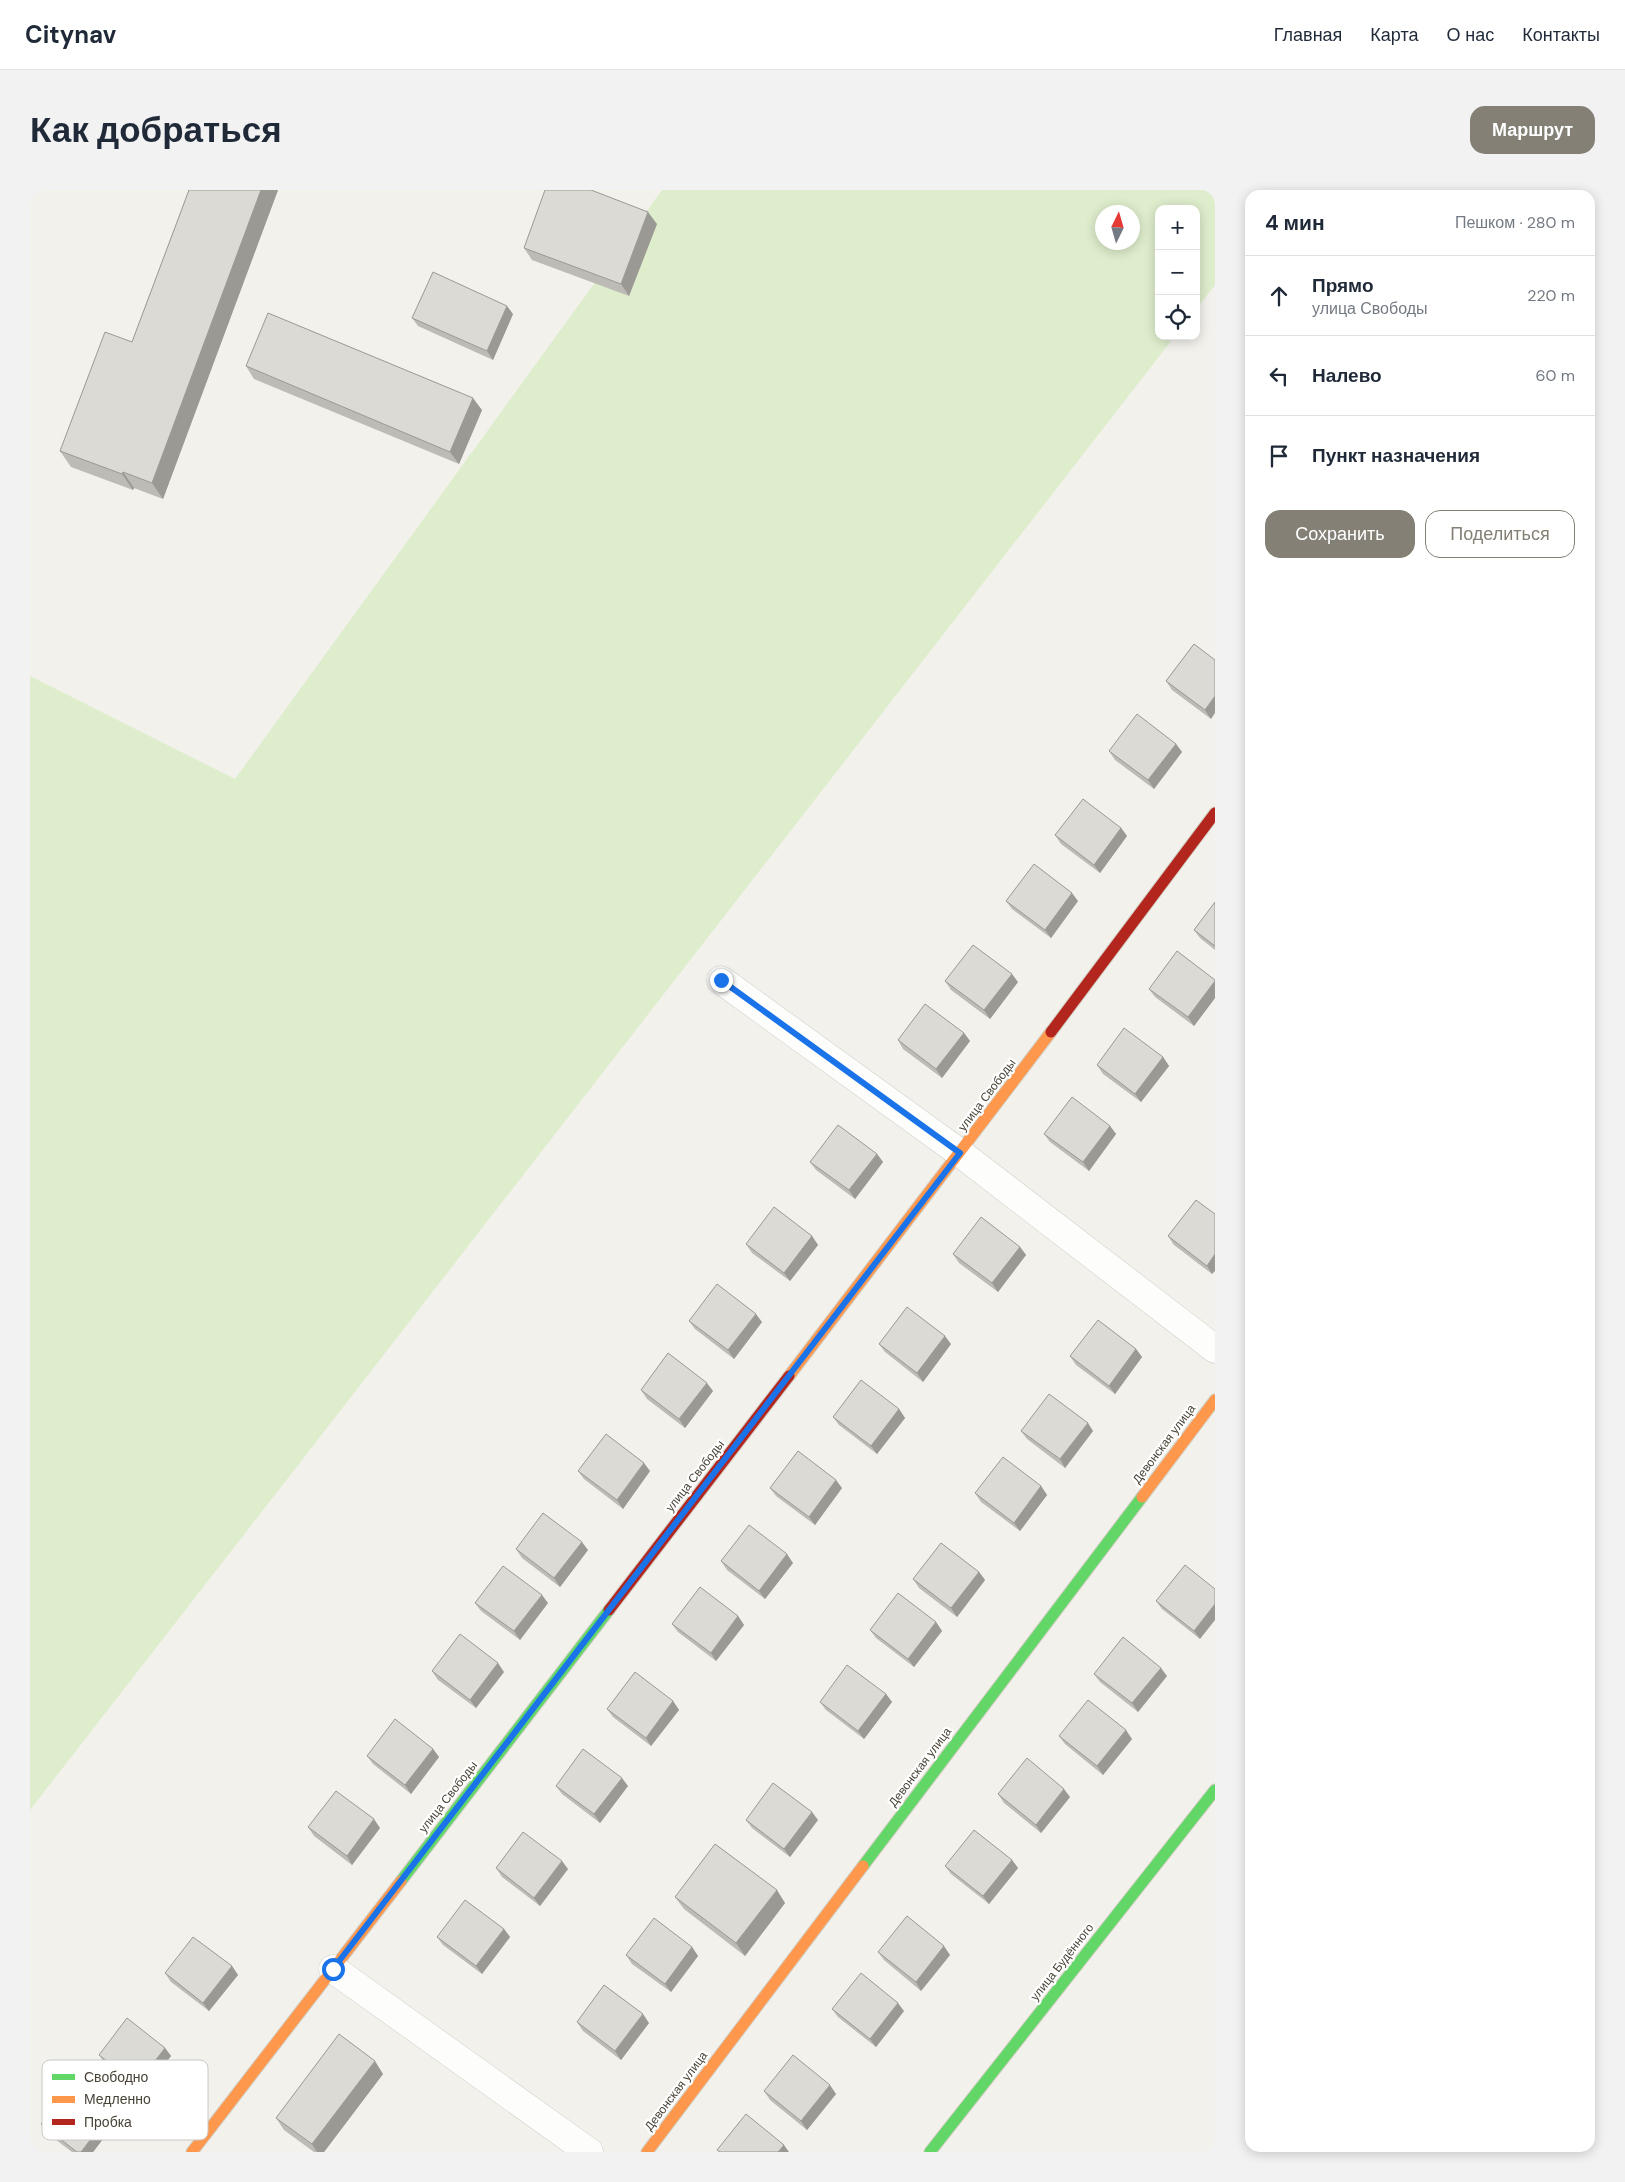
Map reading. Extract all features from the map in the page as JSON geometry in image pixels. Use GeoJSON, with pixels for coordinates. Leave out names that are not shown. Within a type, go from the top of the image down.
{"type":"FeatureCollection","features":[{"type":"Feature","properties":{"kind":"street","name":"улица Свободы"},"geometry":{"type":"LineString","coordinates":[[208,2131],[960,1153],[1215,813]]}},
{"type":"Feature","properties":{"kind":"street"},"geometry":{"type":"LineString","coordinates":[[721,980],[960,1153],[1215,1349]]}},
{"type":"Feature","properties":{"kind":"street","name":"Девонская улица"},"geometry":{"type":"LineString","coordinates":[[647,2152],[1215,1400]]}},
{"type":"Feature","properties":{"kind":"street","name":"улица Будённого"},"geometry":{"type":"LineString","coordinates":[[930,2152],[1215,1790]]}},
{"type":"Feature","properties":{"kind":"street"},"geometry":{"type":"LineString","coordinates":[[333,1969],[589,2152]]}},
{"type":"Feature","properties":{"kind":"street","name":"улица Свободы"},"geometry":{"type":"LineString","coordinates":[[192,2152],[201,2140]]}},
{"type":"Feature","properties":{"kind":"green space"},"geometry":{"type":"Polygon","coordinates":[[[662,190],[1215,190],[1215,285],[1200,304],[1200,205],[1155,205],[1155,340],[1172,340],[30,1810],[30,676],[235,779],[662,190]]]}},
{"type":"Feature","properties":{"kind":"building"},"geometry":{"type":"Polygon","coordinates":[[[189,190],[261,190],[152,483],[60,451],[105,332],[132,342],[189,190]]]}},
{"type":"Feature","properties":{"kind":"building"},"geometry":{"type":"Polygon","coordinates":[[[545,190],[591,190],[648,212],[621,284],[524,248],[545,190]]]}},
{"type":"Feature","properties":{"kind":"building"},"geometry":{"type":"Polygon","coordinates":[[[433,272],[507,306],[487,351],[412,318],[433,272]]]}},
{"type":"Feature","properties":{"kind":"building"},"geometry":{"type":"Polygon","coordinates":[[[268,313],[473,398],[450,452],[246,366],[268,313]]]}},
{"type":"Feature","properties":{"kind":"building"},"geometry":{"type":"Polygon","coordinates":[[[1194,644],[1215,660],[1215,696],[1205,710],[1166,681],[1194,644]]]}},
{"type":"Feature","properties":{"kind":"building"},"geometry":{"type":"Polygon","coordinates":[[[1137,714],[1176,744],[1148,780],[1109,751],[1137,714]]]}},
{"type":"Feature","properties":{"kind":"building"},"geometry":{"type":"Polygon","coordinates":[[[1083,799],[1121,828],[1094,865],[1055,835],[1083,799]]]}},
{"type":"Feature","properties":{"kind":"building"},"geometry":{"type":"Polygon","coordinates":[[[1034,864],[1072,893],[1045,930],[1006,901],[1034,864]]]}},
{"type":"Feature","properties":{"kind":"building"},"geometry":{"type":"Polygon","coordinates":[[[1215,902],[1215,946],[1194,930],[1215,902]]]}},
{"type":"Feature","properties":{"kind":"building"},"geometry":{"type":"Polygon","coordinates":[[[973,945],[1012,974],[984,1010],[945,981],[973,945]]]}},
{"type":"Feature","properties":{"kind":"building"},"geometry":{"type":"Polygon","coordinates":[[[1177,951],[1215,980],[1188,1017],[1149,989],[1177,951]]]}},
{"type":"Feature","properties":{"kind":"building"},"geometry":{"type":"Polygon","coordinates":[[[925,1004],[964,1033],[936,1069],[898,1040],[925,1004]]]}},
{"type":"Feature","properties":{"kind":"building"},"geometry":{"type":"Polygon","coordinates":[[[1124,1028],[1163,1057],[1135,1094],[1097,1065],[1124,1028]]]}},
{"type":"Feature","properties":{"kind":"building"},"geometry":{"type":"Polygon","coordinates":[[[1072,1097],[1110,1126],[1083,1162],[1044,1134],[1072,1097]]]}},
{"type":"Feature","properties":{"kind":"building"},"geometry":{"type":"Polygon","coordinates":[[[838,1125],[877,1154],[849,1190],[810,1162],[838,1125]]]}},
{"type":"Feature","properties":{"kind":"building"},"geometry":{"type":"Polygon","coordinates":[[[1196,1200],[1215,1214],[1215,1254],[1207,1266],[1168,1236],[1196,1200]]]}},
{"type":"Feature","properties":{"kind":"building"},"geometry":{"type":"Polygon","coordinates":[[[774,1207],[812,1236],[784,1273],[746,1244],[774,1207]]]}},
{"type":"Feature","properties":{"kind":"building"},"geometry":{"type":"Polygon","coordinates":[[[981,1217],[1020,1247],[992,1283],[953,1254],[981,1217]]]}},
{"type":"Feature","properties":{"kind":"building"},"geometry":{"type":"Polygon","coordinates":[[[717,1284],[756,1314],[728,1350],[689,1321],[717,1284]]]}},
{"type":"Feature","properties":{"kind":"building"},"geometry":{"type":"Polygon","coordinates":[[[907,1307],[945,1336],[917,1373],[879,1344],[907,1307]]]}},
{"type":"Feature","properties":{"kind":"building"},"geometry":{"type":"Polygon","coordinates":[[[1098,1320],[1136,1349],[1109,1386],[1070,1356],[1098,1320]]]}},
{"type":"Feature","properties":{"kind":"building"},"geometry":{"type":"Polygon","coordinates":[[[668,1353],[707,1383],[679,1419],[641,1390],[668,1353]]]}},
{"type":"Feature","properties":{"kind":"building"},"geometry":{"type":"Polygon","coordinates":[[[861,1380],[899,1409],[871,1446],[833,1417],[861,1380]]]}},
{"type":"Feature","properties":{"kind":"building"},"geometry":{"type":"Polygon","coordinates":[[[1049,1394],[1088,1423],[1060,1459],[1021,1431],[1049,1394]]]}},
{"type":"Feature","properties":{"kind":"building"},"geometry":{"type":"Polygon","coordinates":[[[606,1434],[644,1463],[617,1500],[578,1471],[606,1434]]]}},
{"type":"Feature","properties":{"kind":"building"},"geometry":{"type":"Polygon","coordinates":[[[798,1451],[836,1480],[809,1517],[770,1488],[798,1451]]]}},
{"type":"Feature","properties":{"kind":"building"},"geometry":{"type":"Polygon","coordinates":[[[1003,1457],[1041,1486],[1014,1523],[975,1493],[1003,1457]]]}},
{"type":"Feature","properties":{"kind":"building"},"geometry":{"type":"Polygon","coordinates":[[[543,1513],[582,1542],[554,1578],[516,1549],[543,1513]]]}},
{"type":"Feature","properties":{"kind":"building"},"geometry":{"type":"Polygon","coordinates":[[[749,1525],[787,1554],[759,1591],[721,1561],[749,1525]]]}},
{"type":"Feature","properties":{"kind":"building"},"geometry":{"type":"Polygon","coordinates":[[[941,1543],[979,1572],[951,1608],[913,1579],[941,1543]]]}},
{"type":"Feature","properties":{"kind":"building"},"geometry":{"type":"Polygon","coordinates":[[[1185,1565],[1215,1589],[1215,1604],[1194,1631],[1156,1601],[1185,1565]]]}},
{"type":"Feature","properties":{"kind":"building"},"geometry":{"type":"Polygon","coordinates":[[[503,1566],[542,1595],[514,1631],[475,1603],[503,1566]]]}},
{"type":"Feature","properties":{"kind":"building"},"geometry":{"type":"Polygon","coordinates":[[[700,1587],[738,1616],[711,1653],[672,1624],[700,1587]]]}},
{"type":"Feature","properties":{"kind":"building"},"geometry":{"type":"Polygon","coordinates":[[[898,1593],[936,1622],[908,1659],[870,1630],[898,1593]]]}},
{"type":"Feature","properties":{"kind":"building"},"geometry":{"type":"Polygon","coordinates":[[[460,1634],[498,1663],[470,1700],[432,1671],[460,1634]]]}},
{"type":"Feature","properties":{"kind":"building"},"geometry":{"type":"Polygon","coordinates":[[[1123,1637],[1161,1668],[1132,1703],[1094,1674],[1123,1637]]]}},
{"type":"Feature","properties":{"kind":"building"},"geometry":{"type":"Polygon","coordinates":[[[847,1665],[886,1694],[858,1731],[820,1702],[847,1665]]]}},
{"type":"Feature","properties":{"kind":"building"},"geometry":{"type":"Polygon","coordinates":[[[635,1672],[673,1701],[646,1738],[607,1709],[635,1672]]]}},
{"type":"Feature","properties":{"kind":"building"},"geometry":{"type":"Polygon","coordinates":[[[1088,1700],[1126,1730],[1097,1766],[1059,1736],[1088,1700]]]}},
{"type":"Feature","properties":{"kind":"building"},"geometry":{"type":"Polygon","coordinates":[[[395,1719],[433,1749],[405,1785],[367,1756],[395,1719]]]}},
{"type":"Feature","properties":{"kind":"building"},"geometry":{"type":"Polygon","coordinates":[[[583,1749],[622,1778],[594,1814],[556,1786],[583,1749]]]}},
{"type":"Feature","properties":{"kind":"building"},"geometry":{"type":"Polygon","coordinates":[[[1027,1758],[1064,1789],[1036,1825],[998,1794],[1027,1758]]]}},
{"type":"Feature","properties":{"kind":"building"},"geometry":{"type":"Polygon","coordinates":[[[773,1783],[812,1812],[784,1849],[746,1820],[773,1783]]]}},
{"type":"Feature","properties":{"kind":"building"},"geometry":{"type":"Polygon","coordinates":[[[336,1791],[374,1819],[347,1856],[308,1827],[336,1791]]]}},
{"type":"Feature","properties":{"kind":"building"},"geometry":{"type":"Polygon","coordinates":[[[974,1830],[1012,1860],[983,1896],[945,1866],[974,1830]]]}},
{"type":"Feature","properties":{"kind":"building"},"geometry":{"type":"Polygon","coordinates":[[[523,1832],[562,1861],[534,1898],[496,1868],[523,1832]]]}},
{"type":"Feature","properties":{"kind":"building"},"geometry":{"type":"Polygon","coordinates":[[[715,1844],[777,1890],[736,1943],[675,1897],[715,1844]]]}},
{"type":"Feature","properties":{"kind":"building"},"geometry":{"type":"Polygon","coordinates":[[[465,1900],[504,1929],[476,1966],[437,1937],[465,1900]]]}},
{"type":"Feature","properties":{"kind":"building"},"geometry":{"type":"Polygon","coordinates":[[[907,1916],[944,1946],[916,1982],[878,1952],[907,1916]]]}},
{"type":"Feature","properties":{"kind":"building"},"geometry":{"type":"Polygon","coordinates":[[[654,1918],[692,1947],[665,1984],[626,1955],[654,1918]]]}},
{"type":"Feature","properties":{"kind":"building"},"geometry":{"type":"Polygon","coordinates":[[[193,1937],[232,1966],[203,2003],[165,1973],[193,1937]]]}},
{"type":"Feature","properties":{"kind":"building"},"geometry":{"type":"Polygon","coordinates":[[[861,1973],[898,2003],[870,2039],[832,2009],[861,1973]]]}},
{"type":"Feature","properties":{"kind":"building"},"geometry":{"type":"Polygon","coordinates":[[[604,1985],[643,2014],[615,2051],[577,2022],[604,1985]]]}},
{"type":"Feature","properties":{"kind":"building"},"geometry":{"type":"Polygon","coordinates":[[[127,2018],[165,2048],[156,2060],[106,2060],[99,2055],[127,2018]]]}},
{"type":"Feature","properties":{"kind":"building"},"geometry":{"type":"Polygon","coordinates":[[[339,2034],[375,2061],[312,2144],[276,2118],[339,2034]]]}},
{"type":"Feature","properties":{"kind":"building"},"geometry":{"type":"Polygon","coordinates":[[[793,2055],[830,2085],[801,2121],[764,2091],[793,2055]]]}},
{"type":"Feature","properties":{"kind":"building"},"geometry":{"type":"Polygon","coordinates":[[[746,2114],[784,2145],[778,2152],[720,2152],[717,2150],[746,2114]]]}},
{"type":"Feature","properties":{"kind":"building"},"geometry":{"type":"Polygon","coordinates":[[[62,2140],[90,2140],[81,2152],[77,2152],[62,2140]]]}},
{"type":"Feature","properties":{"kind":"traffic: fast"},"geometry":{"type":"LineString","coordinates":[[863,1866],[1142,1497]]}},
{"type":"Feature","properties":{"kind":"traffic: fast"},"geometry":{"type":"LineString","coordinates":[[401,1881],[609,1610]]}},
{"type":"Feature","properties":{"kind":"traffic: fast"},"geometry":{"type":"LineString","coordinates":[[930,2152],[1215,1790]]}},
{"type":"Feature","properties":{"kind":"traffic: slow"},"geometry":{"type":"LineString","coordinates":[[789,1376],[1051,1032]]}},
{"type":"Feature","properties":{"kind":"traffic: slow"},"geometry":{"type":"LineString","coordinates":[[1142,1497],[1215,1400]]}},
{"type":"Feature","properties":{"kind":"traffic: slow"},"geometry":{"type":"LineString","coordinates":[[647,2152],[863,1866]]}},
{"type":"Feature","properties":{"kind":"traffic: slow"},"geometry":{"type":"LineString","coordinates":[[208,2131],[401,1881]]}},
{"type":"Feature","properties":{"kind":"traffic: slow"},"geometry":{"type":"LineString","coordinates":[[192,2152],[201,2140]]}},
{"type":"Feature","properties":{"kind":"traffic: jam"},"geometry":{"type":"LineString","coordinates":[[1051,1032],[1215,813]]}},
{"type":"Feature","properties":{"kind":"traffic: jam"},"geometry":{"type":"LineString","coordinates":[[609,1610],[789,1376]]}},
{"type":"Feature","properties":{"kind":"route"},"geometry":{"type":"LineString","coordinates":[[333,1969],[960,1153],[721,980]]}}]}
